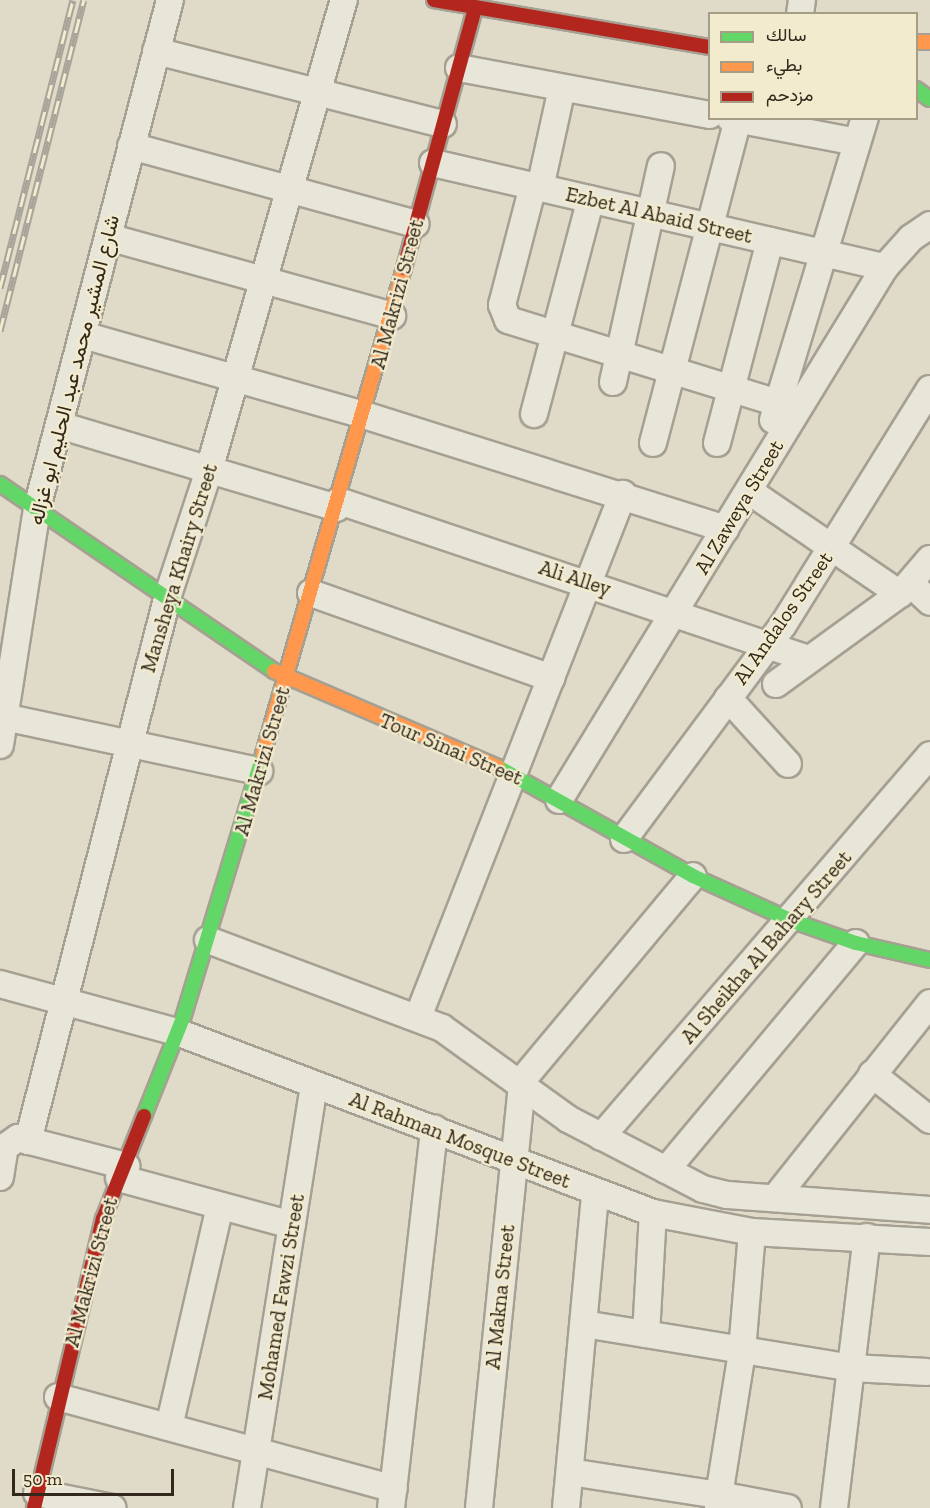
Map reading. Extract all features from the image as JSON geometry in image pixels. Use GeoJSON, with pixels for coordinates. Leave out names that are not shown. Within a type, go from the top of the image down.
{"type":"FeatureCollection","features":[{"type":"Feature","properties":{"kind":"street","name":"شارع المشير محمد عبد الحليم ابو غزاله"},"geometry":{"type":"LineString","coordinates":[[0,746],[37,508],[170,0]]}},
{"type":"Feature","properties":{"kind":"street","name":"Mansheya Khairy Street"},"geometry":{"type":"LineString","coordinates":[[28,1141],[168,595],[209,470],[344,0]]}},
{"type":"Feature","properties":{"kind":"street"},"geometry":{"type":"LineString","coordinates":[[434,0],[475,8],[501,6],[708,46]]}},
{"type":"Feature","properties":{"kind":"street","name":"Al Makrizi Street"},"geometry":{"type":"LineString","coordinates":[[36,1500],[58,1397],[103,1219],[177,1032],[208,940],[338,505],[392,316],[475,8]]}},
{"type":"Feature","properties":{"kind":"street"},"geometry":{"type":"LineString","coordinates":[[156,51],[443,124]]}},
{"type":"Feature","properties":{"kind":"street"},"geometry":{"type":"LineString","coordinates":[[459,68],[708,115]]}},
{"type":"Feature","properties":{"kind":"street"},"geometry":{"type":"LineString","coordinates":[[562,87],[502,305],[508,320],[778,403]]}},
{"type":"Feature","properties":{"kind":"street"},"geometry":{"type":"LineString","coordinates":[[652,443],[710,227],[734,120]]}},
{"type":"Feature","properties":{"kind":"street"},"geometry":{"type":"LineString","coordinates":[[746,120],[861,130],[752,485],[832,548],[930,602]]}},
{"type":"Feature","properties":{"kind":"street"},"geometry":{"type":"LineString","coordinates":[[130,146],[416,224]]}},
{"type":"Feature","properties":{"kind":"street","name":"Ezbet Al Abaid Street"},"geometry":{"type":"LineString","coordinates":[[433,163],[885,267]]}},
{"type":"Feature","properties":{"kind":"street"},"geometry":{"type":"LineString","coordinates":[[613,382],[661,166]]}},
{"type":"Feature","properties":{"kind":"street"},"geometry":{"type":"LineString","coordinates":[[534,414],[591,199]]}},
{"type":"Feature","properties":{"kind":"street","name":"Al Zaweya Street"},"geometry":{"type":"LineString","coordinates":[[559,800],[885,267],[911,238],[930,225]]}},
{"type":"Feature","properties":{"kind":"street"},"geometry":{"type":"LineString","coordinates":[[108,237],[392,316]]}},
{"type":"Feature","properties":{"kind":"street"},"geometry":{"type":"LineString","coordinates":[[717,443],[770,242]]}},
{"type":"Feature","properties":{"kind":"street"},"geometry":{"type":"LineString","coordinates":[[83,335],[363,415],[623,494],[725,529]]}},
{"type":"Feature","properties":{"kind":"street","name":"Al Andalos Street"},"geometry":{"type":"LineString","coordinates":[[624,838],[769,643],[832,548],[930,389]]}},
{"type":"Feature","properties":{"kind":"street","name":"Ali Alley"},"geometry":{"type":"LineString","coordinates":[[59,425],[209,470],[338,505],[589,583],[675,610],[809,659]]}},
{"type":"Feature","properties":{"kind":"street","name":"Tour Sinai Street"},"geometry":{"type":"LineString","coordinates":[[0,484],[168,595],[286,679],[515,774],[693,876],[790,920],[856,943],[930,960]]}},
{"type":"Feature","properties":{"kind":"street"},"geometry":{"type":"LineString","coordinates":[[418,1017],[623,494]]}},
{"type":"Feature","properties":{"kind":"street"},"geometry":{"type":"LineString","coordinates":[[776,684],[906,589],[930,559]]}},
{"type":"Feature","properties":{"kind":"street"},"geometry":{"type":"LineString","coordinates":[[311,593],[551,678]]}},
{"type":"Feature","properties":{"kind":"street"},"geometry":{"type":"LineString","coordinates":[[728,698],[788,764]]}},
{"type":"Feature","properties":{"kind":"street"},"geometry":{"type":"LineString","coordinates":[[4,717],[259,771]]}},
{"type":"Feature","properties":{"kind":"street","name":"Al Sheikha Al Bahary Street"},"geometry":{"type":"LineString","coordinates":[[601,1137],[930,755]]}},
{"type":"Feature","properties":{"kind":"street"},"geometry":{"type":"LineString","coordinates":[[521,1085],[693,876]]}},
{"type":"Feature","properties":{"kind":"street"},"geometry":{"type":"LineString","coordinates":[[208,940],[418,1017],[469,1044],[521,1085],[601,1137],[666,1170],[727,1195],[930,1210]]}},
{"type":"Feature","properties":{"kind":"street"},"geometry":{"type":"LineString","coordinates":[[666,1170],[856,943]]}},
{"type":"Feature","properties":{"kind":"street","name":"Al Rahman Mosque Street"},"geometry":{"type":"LineString","coordinates":[[0,984],[177,1032],[314,1086],[514,1158],[595,1193],[653,1213],[752,1232],[930,1242]]}},
{"type":"Feature","properties":{"kind":"street"},"geometry":{"type":"LineString","coordinates":[[775,1198],[930,1003]]}},
{"type":"Feature","properties":{"kind":"street"},"geometry":{"type":"LineString","coordinates":[[873,1074],[930,1120]]}},
{"type":"Feature","properties":{"kind":"street","name":"Al Makna Street"},"geometry":{"type":"LineString","coordinates":[[479,1508],[521,1085]]}},
{"type":"Feature","properties":{"kind":"street","name":"Mohamed Fawzi Street"},"geometry":{"type":"LineString","coordinates":[[247,1508],[314,1086]]}},
{"type":"Feature","properties":{"kind":"street"},"geometry":{"type":"LineString","coordinates":[[58,1397],[256,1451],[392,1498],[434,1128]]}},
{"type":"Feature","properties":{"kind":"street"},"geometry":{"type":"LineString","coordinates":[[0,1177],[5,1147],[18,1138],[220,1206],[292,1225]]}},
{"type":"Feature","properties":{"kind":"street"},"geometry":{"type":"LineString","coordinates":[[566,1508],[595,1193]]}},
{"type":"Feature","properties":{"kind":"street"},"geometry":{"type":"LineString","coordinates":[[169,1427],[220,1206]]}},
{"type":"Feature","properties":{"kind":"street"},"geometry":{"type":"LineString","coordinates":[[646,1334],[653,1213]]}},
{"type":"Feature","properties":{"kind":"street"},"geometry":{"type":"LineString","coordinates":[[718,1502],[742,1352],[752,1232]]}},
{"type":"Feature","properties":{"kind":"street"},"geometry":{"type":"LineString","coordinates":[[834,1508],[867,1237]]}},
{"type":"Feature","properties":{"kind":"street"},"geometry":{"type":"LineString","coordinates":[[584,1324],[742,1352],[852,1368],[927,1372]]}},
{"type":"Feature","properties":{"kind":"street"},"geometry":{"type":"LineString","coordinates":[[570,1472],[718,1502],[788,1508]]}},
{"type":"Feature","properties":{"kind":"street"},"geometry":{"type":"LineString","coordinates":[[36,1500],[113,1508]]}},
{"type":"Feature","properties":{"kind":"railway"},"geometry":{"type":"LineString","coordinates":[[0,288],[73,0]]}},
{"type":"Feature","properties":{"kind":"railway"},"geometry":{"type":"LineString","coordinates":[[0,331],[84,0]]}},
{"type":"Feature","properties":{"kind":"traffic: fast"},"geometry":{"type":"LineString","coordinates":[[918,90],[930,99]]}},
{"type":"Feature","properties":{"kind":"traffic: fast"},"geometry":{"type":"LineString","coordinates":[[0,484],[274,671]]}},
{"type":"Feature","properties":{"kind":"traffic: fast"},"geometry":{"type":"LineString","coordinates":[[144,1116],[183,1018],[263,754]]}},
{"type":"Feature","properties":{"kind":"traffic: fast"},"geometry":{"type":"LineString","coordinates":[[498,767],[693,876],[790,920],[856,943],[930,960]]}},
{"type":"Feature","properties":{"kind":"traffic: slow"},"geometry":{"type":"LineString","coordinates":[[918,42],[930,42]]}},
{"type":"Feature","properties":{"kind":"traffic: slow"},"geometry":{"type":"LineString","coordinates":[[263,754],[404,268]]}},
{"type":"Feature","properties":{"kind":"traffic: slow"},"geometry":{"type":"LineString","coordinates":[[274,671],[498,767]]}},
{"type":"Feature","properties":{"kind":"traffic: jam"},"geometry":{"type":"LineString","coordinates":[[434,0],[708,47]]}},
{"type":"Feature","properties":{"kind":"traffic: jam"},"geometry":{"type":"LineString","coordinates":[[404,268],[475,8]]}},
{"type":"Feature","properties":{"kind":"traffic: jam"},"geometry":{"type":"LineString","coordinates":[[34,1508],[103,1219],[144,1116]]}}]}
